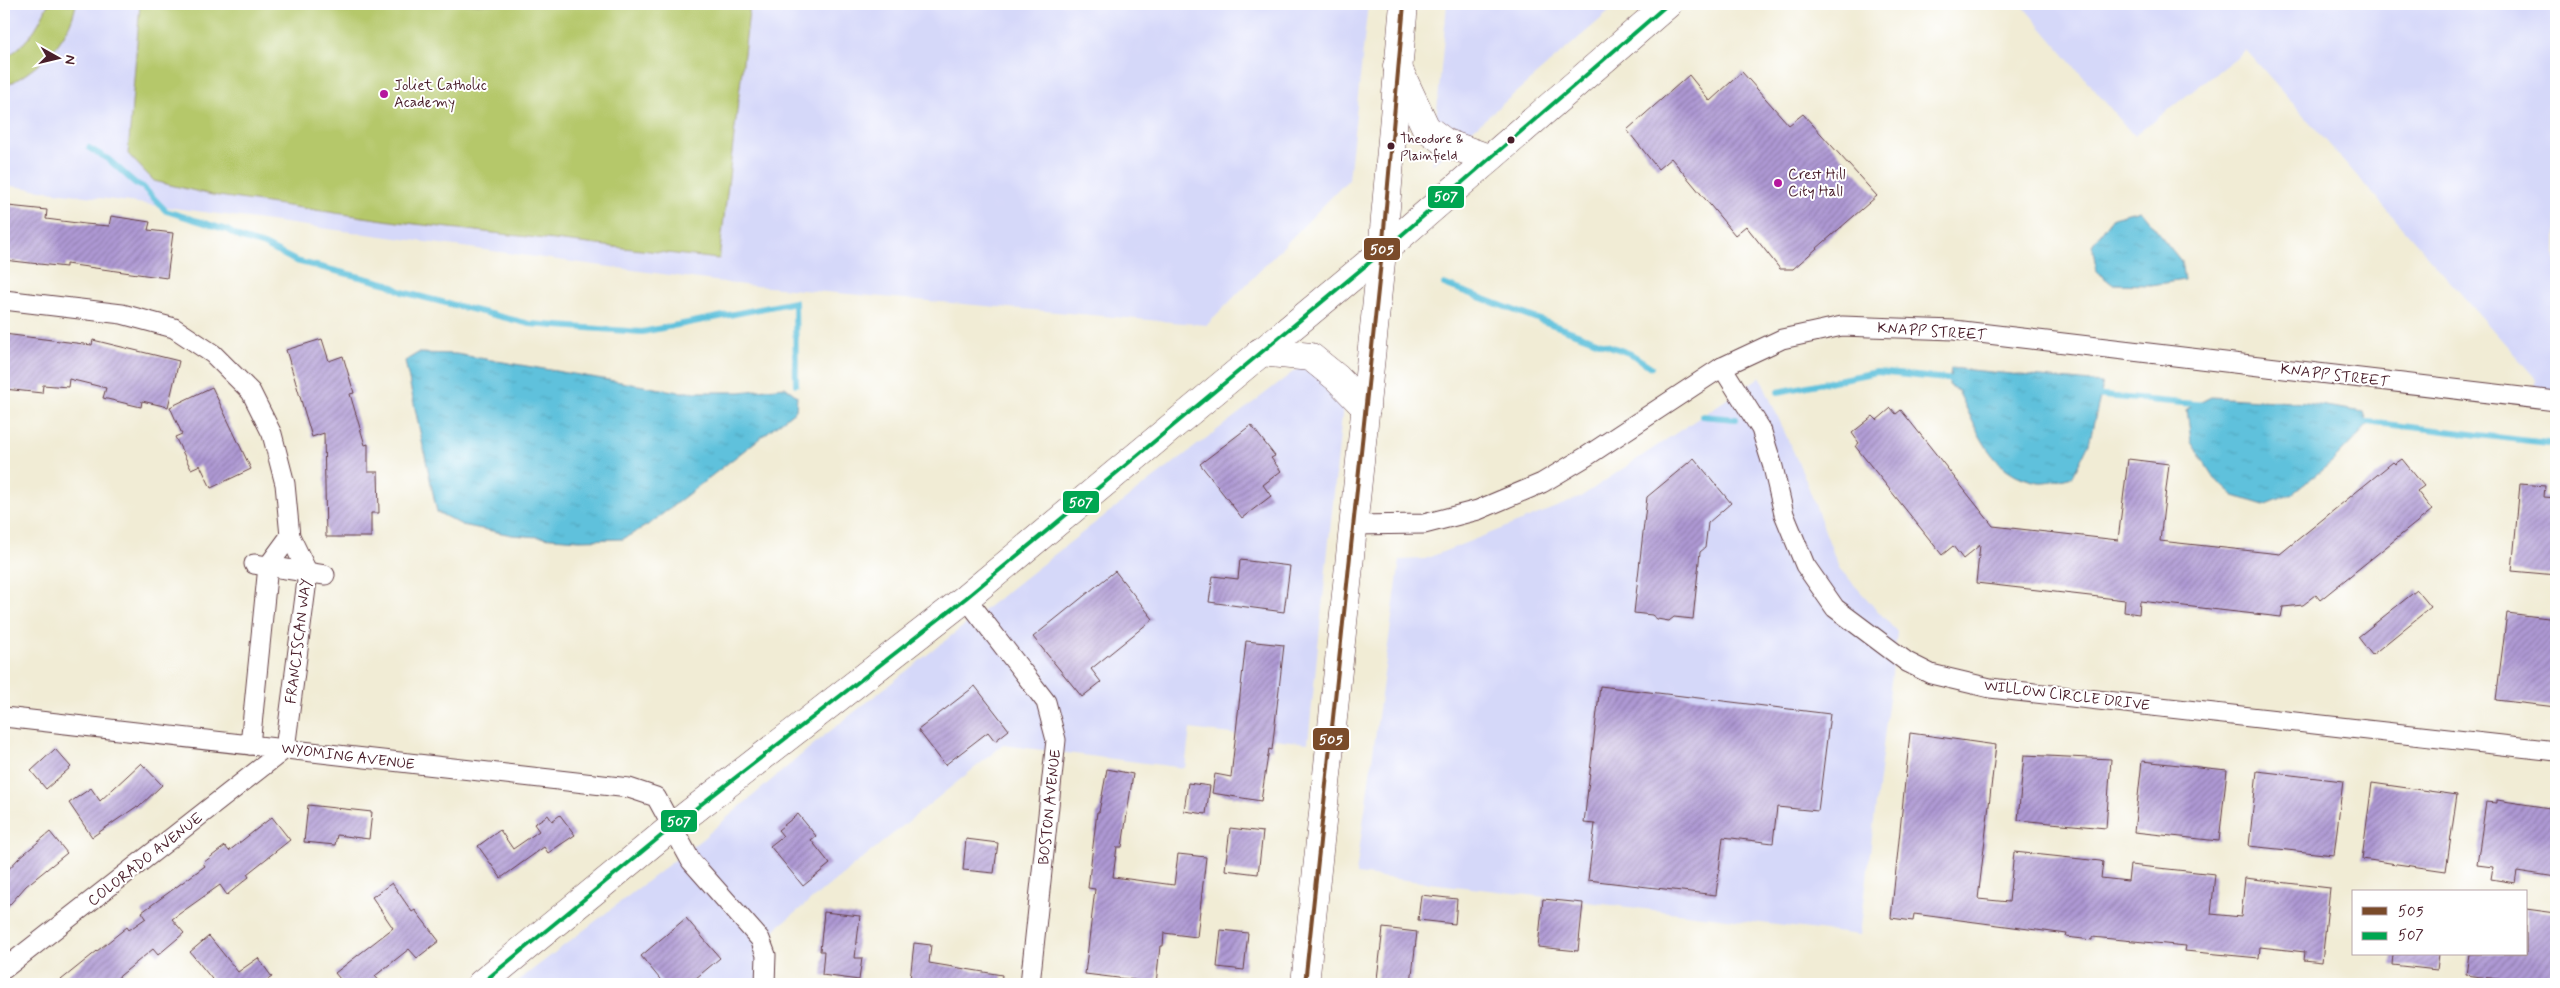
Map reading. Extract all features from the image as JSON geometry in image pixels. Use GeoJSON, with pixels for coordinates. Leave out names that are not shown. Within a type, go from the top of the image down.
{"type":"FeatureCollection","features":[{"type":"Feature","properties":{"kind":"main road"},"geometry":{"type":"LineString","coordinates":[[1305,984],[1382,252],[1404,4]]}},
{"type":"Feature","properties":{"kind":"main road"},"geometry":{"type":"LineString","coordinates":[[481,984],[672,828],[966,598],[1382,252],[1488,158],[1668,4]]}},
{"type":"Feature","properties":{"kind":"main road"},"geometry":{"type":"LineString","coordinates":[[1397,66],[1426,128],[1446,143],[1488,158]]}},
{"type":"Feature","properties":{"kind":"main road"},"geometry":{"type":"LineString","coordinates":[[1260,352],[1311,356],[1337,378],[1366,408]]}},
{"type":"Feature","properties":{"kind":"street","name":"FRANCISCAN WAY"},"geometry":{"type":"LineString","coordinates":[[4,300],[122,314],[174,328],[213,354],[251,392],[272,434],[285,484],[290,536],[316,574],[285,749]]}},
{"type":"Feature","properties":{"kind":"street","name":"KNAPP STREET"},"geometry":{"type":"LineString","coordinates":[[1354,525],[1424,524],[1478,510],[1565,470],[1722,367],[1782,339],[1842,326],[1961,331],[2556,401]]}},
{"type":"Feature","properties":{"kind":"street","name":"WILLOW CIRCLE DRIVE"},"geometry":{"type":"LineString","coordinates":[[1722,367],[1761,429],[1784,514],[1805,565],[1835,608],[1907,662],[1931,674],[1990,688],[2556,751]]}},
{"type":"Feature","properties":{"kind":"street"},"geometry":{"type":"LineString","coordinates":[[250,745],[261,565],[290,536]]}},
{"type":"Feature","properties":{"kind":"street"},"geometry":{"type":"LineString","coordinates":[[261,565],[316,574]]}},
{"type":"Feature","properties":{"kind":"street","name":"BOSTON AVENUE"},"geometry":{"type":"LineString","coordinates":[[966,598],[1046,702],[1056,740],[1030,984]]}},
{"type":"Feature","properties":{"kind":"street","name":"WYOMING AVENUE"},"geometry":{"type":"LineString","coordinates":[[4,717],[629,788],[656,797],[690,860],[760,939],[766,955],[765,984]]}},
{"type":"Feature","properties":{"kind":"street","name":"COLORADO AVENUE"},"geometry":{"type":"LineString","coordinates":[[4,969],[285,749]]}},
{"type":"Feature","properties":{"kind":"shaded area"},"geometry":{"type":"Polygon","coordinates":[[[4,4],[1368,4],[1349,179],[1207,325],[744,285],[4,185],[4,4]]]}},
{"type":"Feature","properties":{"kind":"shaded area"},"geometry":{"type":"Polygon","coordinates":[[[1447,4],[1618,4],[1432,165],[1447,4]]]}},
{"type":"Feature","properties":{"kind":"shaded area"},"geometry":{"type":"Polygon","coordinates":[[[2021,4],[2556,4],[2556,395],[2533,393],[2537,380],[2246,50],[2134,136],[2021,4]]]}},
{"type":"Feature","properties":{"kind":"shaded area"},"geometry":{"type":"Polygon","coordinates":[[[1305,363],[1347,367],[1308,743],[1190,729],[1185,768],[1003,745],[775,929],[761,984],[514,984],[702,839],[820,739],[1087,529],[1305,363]]]}},
{"type":"Feature","properties":{"kind":"shaded area"},"geometry":{"type":"Polygon","coordinates":[[[1760,377],[1803,473],[1839,568],[1897,632],[1860,935],[1356,874],[1400,560],[1425,559],[1579,498],[1760,377]]]}},
{"type":"Feature","properties":{"kind":"green space"},"geometry":{"type":"Polygon","coordinates":[[[48,4],[76,4],[66,31],[50,54],[39,64],[4,87],[4,59],[19,48],[31,35],[48,4]]]}},
{"type":"Feature","properties":{"kind":"green space","name":"Joliet Catholic Academy"},"geometry":{"type":"Polygon","coordinates":[[[140,4],[750,4],[719,259],[398,222],[212,195],[154,181],[128,154],[140,4]]]}},
{"type":"Feature","properties":{"kind":"water"},"geometry":{"type":"Polygon","coordinates":[[[2140,210],[2181,261],[2184,280],[2151,285],[2112,284],[2097,272],[2092,245],[2113,217],[2140,210]]]}},
{"type":"Feature","properties":{"kind":"water"},"geometry":{"type":"Polygon","coordinates":[[[418,353],[456,354],[679,392],[740,392],[785,387],[797,396],[796,410],[651,523],[623,539],[579,540],[512,535],[462,525],[437,512],[405,361],[418,353]]]}},
{"type":"Feature","properties":{"kind":"water"},"geometry":{"type":"Polygon","coordinates":[[[1951,368],[2101,383],[2102,389],[2089,443],[2073,476],[2039,482],[2022,478],[2008,470],[1987,448],[1958,391],[1949,385],[1951,368]]]}},
{"type":"Feature","properties":{"kind":"water"},"geometry":{"type":"Polygon","coordinates":[[[2211,397],[2306,403],[2364,412],[2368,425],[2333,461],[2292,494],[2264,505],[2234,496],[2214,478],[2191,442],[2187,409],[2211,397]]]}},
{"type":"Feature","properties":{"kind":"building","name":"Crest Hill City Hall"},"geometry":{"type":"Polygon","coordinates":[[[1742,72],[1789,125],[1803,114],[1877,196],[1793,269],[1780,269],[1746,226],[1735,235],[1671,158],[1658,169],[1627,130],[1689,75],[1710,101],[1742,72]]]}},
{"type":"Feature","properties":{"kind":"building"},"geometry":{"type":"Polygon","coordinates":[[[8,206],[47,210],[46,219],[85,224],[109,226],[111,216],[150,222],[148,230],[173,233],[167,278],[66,264],[66,267],[4,260],[4,216],[7,216],[8,206]]]}},
{"type":"Feature","properties":{"kind":"building"},"geometry":{"type":"Polygon","coordinates":[[[4,334],[92,345],[93,340],[179,361],[168,407],[142,401],[141,407],[103,398],[106,388],[69,379],[68,387],[43,385],[42,393],[4,389],[4,334]]]}},
{"type":"Feature","properties":{"kind":"building"},"geometry":{"type":"Polygon","coordinates":[[[322,339],[329,361],[343,356],[354,393],[350,394],[365,445],[368,444],[368,472],[378,472],[379,513],[371,513],[371,537],[326,537],[324,433],[312,437],[286,350],[322,339]]]}},
{"type":"Feature","properties":{"kind":"building"},"geometry":{"type":"Polygon","coordinates":[[[212,387],[251,469],[211,488],[200,465],[191,469],[175,437],[182,434],[170,407],[212,387]]]}},
{"type":"Feature","properties":{"kind":"building"},"geometry":{"type":"Polygon","coordinates":[[[1891,408],[1896,414],[1901,410],[1993,526],[2118,540],[2128,459],[2169,464],[2160,541],[2280,554],[2393,462],[2395,464],[2402,459],[2424,486],[2417,491],[2432,510],[2320,600],[2316,595],[2303,605],[2283,607],[2281,617],[2140,601],[2139,614],[2124,612],[2125,600],[1976,583],[1980,545],[1963,559],[1953,546],[1942,555],[1855,446],[1859,443],[1852,433],[1873,416],[1877,420],[1891,408]]]}},
{"type":"Feature","properties":{"kind":"building"},"geometry":{"type":"Polygon","coordinates":[[[1251,425],[1275,456],[1271,458],[1281,471],[1263,485],[1271,496],[1242,518],[1200,464],[1251,425]]]}},
{"type":"Feature","properties":{"kind":"building"},"geometry":{"type":"Polygon","coordinates":[[[1694,458],[1731,503],[1708,523],[1705,548],[1700,552],[1693,619],[1674,617],[1669,621],[1657,619],[1652,615],[1634,613],[1647,497],[1694,458]]]}},
{"type":"Feature","properties":{"kind":"building"},"geometry":{"type":"Polygon","coordinates":[[[2520,484],[2545,486],[2544,497],[2556,498],[2556,575],[2512,571],[2520,484]]]}},
{"type":"Feature","properties":{"kind":"building"},"geometry":{"type":"Polygon","coordinates":[[[1240,560],[1290,566],[1284,612],[1209,602],[1213,576],[1238,579],[1240,560]]]}},
{"type":"Feature","properties":{"kind":"building"},"geometry":{"type":"Polygon","coordinates":[[[1115,571],[1153,619],[1091,669],[1101,682],[1082,697],[1033,637],[1115,571]]]}},
{"type":"Feature","properties":{"kind":"building"},"geometry":{"type":"Polygon","coordinates":[[[2417,590],[2431,607],[2372,655],[2358,637],[2417,590]]]}},
{"type":"Feature","properties":{"kind":"building"},"geometry":{"type":"Polygon","coordinates":[[[2507,613],[2556,619],[2556,707],[2496,700],[2507,613]]]}},
{"type":"Feature","properties":{"kind":"building"},"geometry":{"type":"Polygon","coordinates":[[[1246,641],[1284,645],[1272,750],[1269,749],[1261,801],[1212,793],[1215,774],[1231,777],[1246,641]]]}},
{"type":"Feature","properties":{"kind":"building"},"geometry":{"type":"Polygon","coordinates":[[[975,686],[1009,730],[995,741],[988,732],[945,765],[918,730],[975,686]]]}},
{"type":"Feature","properties":{"kind":"building"},"geometry":{"type":"Polygon","coordinates":[[[1600,686],[1830,714],[1818,811],[1777,807],[1773,843],[1723,837],[1716,895],[1588,880],[1595,824],[1584,823],[1600,686]]]}},
{"type":"Feature","properties":{"kind":"building"},"geometry":{"type":"Polygon","coordinates":[[[1910,733],[1996,745],[1978,899],[2009,902],[2014,852],[2100,861],[2103,862],[2101,878],[2128,881],[2130,865],[2215,874],[2211,914],[2241,917],[2245,878],[2330,888],[2322,962],[2304,960],[2305,952],[2260,947],[2259,958],[2185,951],[2186,946],[2092,937],[2092,940],[2066,937],[2067,934],[1914,914],[1913,921],[1891,918],[1910,733]]]}},
{"type":"Feature","properties":{"kind":"building"},"geometry":{"type":"Polygon","coordinates":[[[55,749],[71,767],[46,789],[31,771],[55,749]]]}},
{"type":"Feature","properties":{"kind":"building"},"geometry":{"type":"Polygon","coordinates":[[[2024,755],[2111,759],[2106,828],[2018,820],[2024,755]]]}},
{"type":"Feature","properties":{"kind":"building"},"geometry":{"type":"Polygon","coordinates":[[[2142,761],[2227,770],[2219,841],[2134,832],[2142,761]]]}},
{"type":"Feature","properties":{"kind":"building"},"geometry":{"type":"Polygon","coordinates":[[[141,763],[162,785],[138,808],[136,807],[92,837],[69,803],[91,788],[100,801],[141,763]]]}},
{"type":"Feature","properties":{"kind":"building"},"geometry":{"type":"Polygon","coordinates":[[[1107,769],[1133,774],[1122,847],[1117,847],[1113,877],[1174,885],[1178,854],[1206,857],[1197,937],[1164,933],[1163,946],[1160,946],[1156,984],[1135,984],[1135,980],[1085,974],[1095,889],[1088,888],[1097,812],[1099,812],[1107,769]]]}},
{"type":"Feature","properties":{"kind":"building"},"geometry":{"type":"Polygon","coordinates":[[[2257,771],[2343,781],[2334,855],[2249,846],[2257,771]]]}},
{"type":"Feature","properties":{"kind":"building"},"geometry":{"type":"Polygon","coordinates":[[[1188,783],[1210,786],[1206,814],[1184,811],[1188,783]]]}},
{"type":"Feature","properties":{"kind":"building"},"geometry":{"type":"Polygon","coordinates":[[[2372,783],[2457,795],[2446,871],[2362,859],[2372,783]]]}},
{"type":"Feature","properties":{"kind":"building"},"geometry":{"type":"Polygon","coordinates":[[[2497,800],[2556,809],[2556,877],[2517,871],[2515,883],[2491,879],[2493,867],[2477,865],[2486,802],[2497,803],[2497,800]]]}},
{"type":"Feature","properties":{"kind":"building"},"geometry":{"type":"Polygon","coordinates":[[[308,805],[372,812],[369,839],[337,835],[335,845],[304,842],[308,805]]]}},
{"type":"Feature","properties":{"kind":"building"},"geometry":{"type":"Polygon","coordinates":[[[798,814],[816,836],[811,840],[830,864],[803,886],[770,846],[783,836],[778,830],[798,814]]]}},
{"type":"Feature","properties":{"kind":"building"},"geometry":{"type":"Polygon","coordinates":[[[548,815],[552,821],[560,815],[575,835],[548,853],[544,847],[501,878],[478,846],[500,830],[513,849],[539,831],[534,824],[548,815]]]}},
{"type":"Feature","properties":{"kind":"building"},"geometry":{"type":"Polygon","coordinates":[[[272,817],[290,840],[247,874],[249,877],[227,895],[220,885],[172,919],[184,933],[158,955],[153,949],[110,984],[56,984],[127,927],[129,930],[146,918],[142,912],[205,866],[203,863],[225,846],[229,851],[272,817]]]}},
{"type":"Feature","properties":{"kind":"building"},"geometry":{"type":"Polygon","coordinates":[[[1230,828],[1263,832],[1258,874],[1225,870],[1230,828]]]}},
{"type":"Feature","properties":{"kind":"building"},"geometry":{"type":"Polygon","coordinates":[[[50,832],[67,853],[26,886],[4,911],[4,874],[19,858],[50,832]]]}},
{"type":"Feature","properties":{"kind":"building"},"geometry":{"type":"Polygon","coordinates":[[[966,839],[998,843],[994,873],[963,870],[966,839]]]}},
{"type":"Feature","properties":{"kind":"building"},"geometry":{"type":"Polygon","coordinates":[[[392,883],[412,912],[415,910],[439,941],[417,958],[409,949],[375,976],[382,984],[344,984],[335,973],[393,928],[372,897],[392,883]]]}},
{"type":"Feature","properties":{"kind":"building"},"geometry":{"type":"Polygon","coordinates":[[[1421,895],[1457,899],[1455,924],[1418,920],[1421,895]]]}},
{"type":"Feature","properties":{"kind":"building"},"geometry":{"type":"Polygon","coordinates":[[[1543,899],[1583,903],[1578,951],[1538,947],[1543,899]]]}},
{"type":"Feature","properties":{"kind":"building"},"geometry":{"type":"Polygon","coordinates":[[[2528,909],[2556,913],[2556,954],[2552,984],[2535,984],[2466,975],[2469,956],[2528,956],[2528,909]]]}},
{"type":"Feature","properties":{"kind":"building"},"geometry":{"type":"Polygon","coordinates":[[[824,912],[860,916],[855,958],[862,958],[859,980],[822,975],[824,951],[820,951],[824,912]]]}},
{"type":"Feature","properties":{"kind":"building"},"geometry":{"type":"Polygon","coordinates":[[[686,918],[720,958],[689,984],[664,984],[641,956],[686,918]]]}},
{"type":"Feature","properties":{"kind":"building"},"geometry":{"type":"Polygon","coordinates":[[[1383,928],[1417,932],[1411,983],[1377,979],[1383,928]]]}},
{"type":"Feature","properties":{"kind":"building"},"geometry":{"type":"Polygon","coordinates":[[[1221,930],[1248,933],[1244,970],[1217,967],[1221,930]]]}},
{"type":"Feature","properties":{"kind":"building"},"geometry":{"type":"Polygon","coordinates":[[[209,936],[238,972],[258,958],[272,977],[261,984],[216,984],[190,952],[209,936]]]}},
{"type":"Feature","properties":{"kind":"building"},"geometry":{"type":"Polygon","coordinates":[[[914,943],[931,945],[929,963],[1002,975],[1001,984],[951,984],[910,980],[914,943]]]}},
{"type":"Feature","properties":{"kind":"building"},"geometry":{"type":"Polygon","coordinates":[[[2393,956],[2439,956],[2437,970],[2392,965],[2393,956]]]}},
{"type":"Feature","properties":{"kind":"waterway"},"geometry":{"type":"LineString","coordinates":[[89,148],[108,159],[135,183],[143,187],[166,211],[227,230],[241,238],[264,245],[296,261],[388,284],[402,292],[530,324],[642,332],[795,302],[796,384]]}},
{"type":"Feature","properties":{"kind":"waterway"},"geometry":{"type":"LineString","coordinates":[[1444,284],[1631,354],[1651,367]]}},
{"type":"Feature","properties":{"kind":"waterway"},"geometry":{"type":"LineString","coordinates":[[1778,392],[1877,372],[1956,380]]}},
{"type":"Feature","properties":{"kind":"waterway"},"geometry":{"type":"LineString","coordinates":[[2093,395],[2205,405]]}},
{"type":"Feature","properties":{"kind":"waterway"},"geometry":{"type":"LineString","coordinates":[[1702,416],[1736,419]]}},
{"type":"Feature","properties":{"kind":"waterway"},"geometry":{"type":"LineString","coordinates":[[2359,421],[2556,444]]}},
{"type":"Feature","properties":{"kind":"transit line","name":"505"},"geometry":{"type":"LineString","coordinates":[[1305,984],[1382,252],[1404,4]]}},
{"type":"Feature","properties":{"kind":"transit line","name":"507"},"geometry":{"type":"LineString","coordinates":[[481,984],[672,827],[966,598],[1382,252],[1668,4]]}},
{"type":"Feature","properties":{"kind":"place","name":"Joliet Catholic Academy"},"geometry":{"type":"Point","coordinates":[384,94]}},
{"type":"Feature","properties":{"kind":"place","name":"Theodore & Plainfield"},"geometry":{"type":"Point","coordinates":[1391,146]}},
{"type":"Feature","properties":{"kind":"place","name":"Crest Hill City Hall"},"geometry":{"type":"Point","coordinates":[1778,183]}}]}
